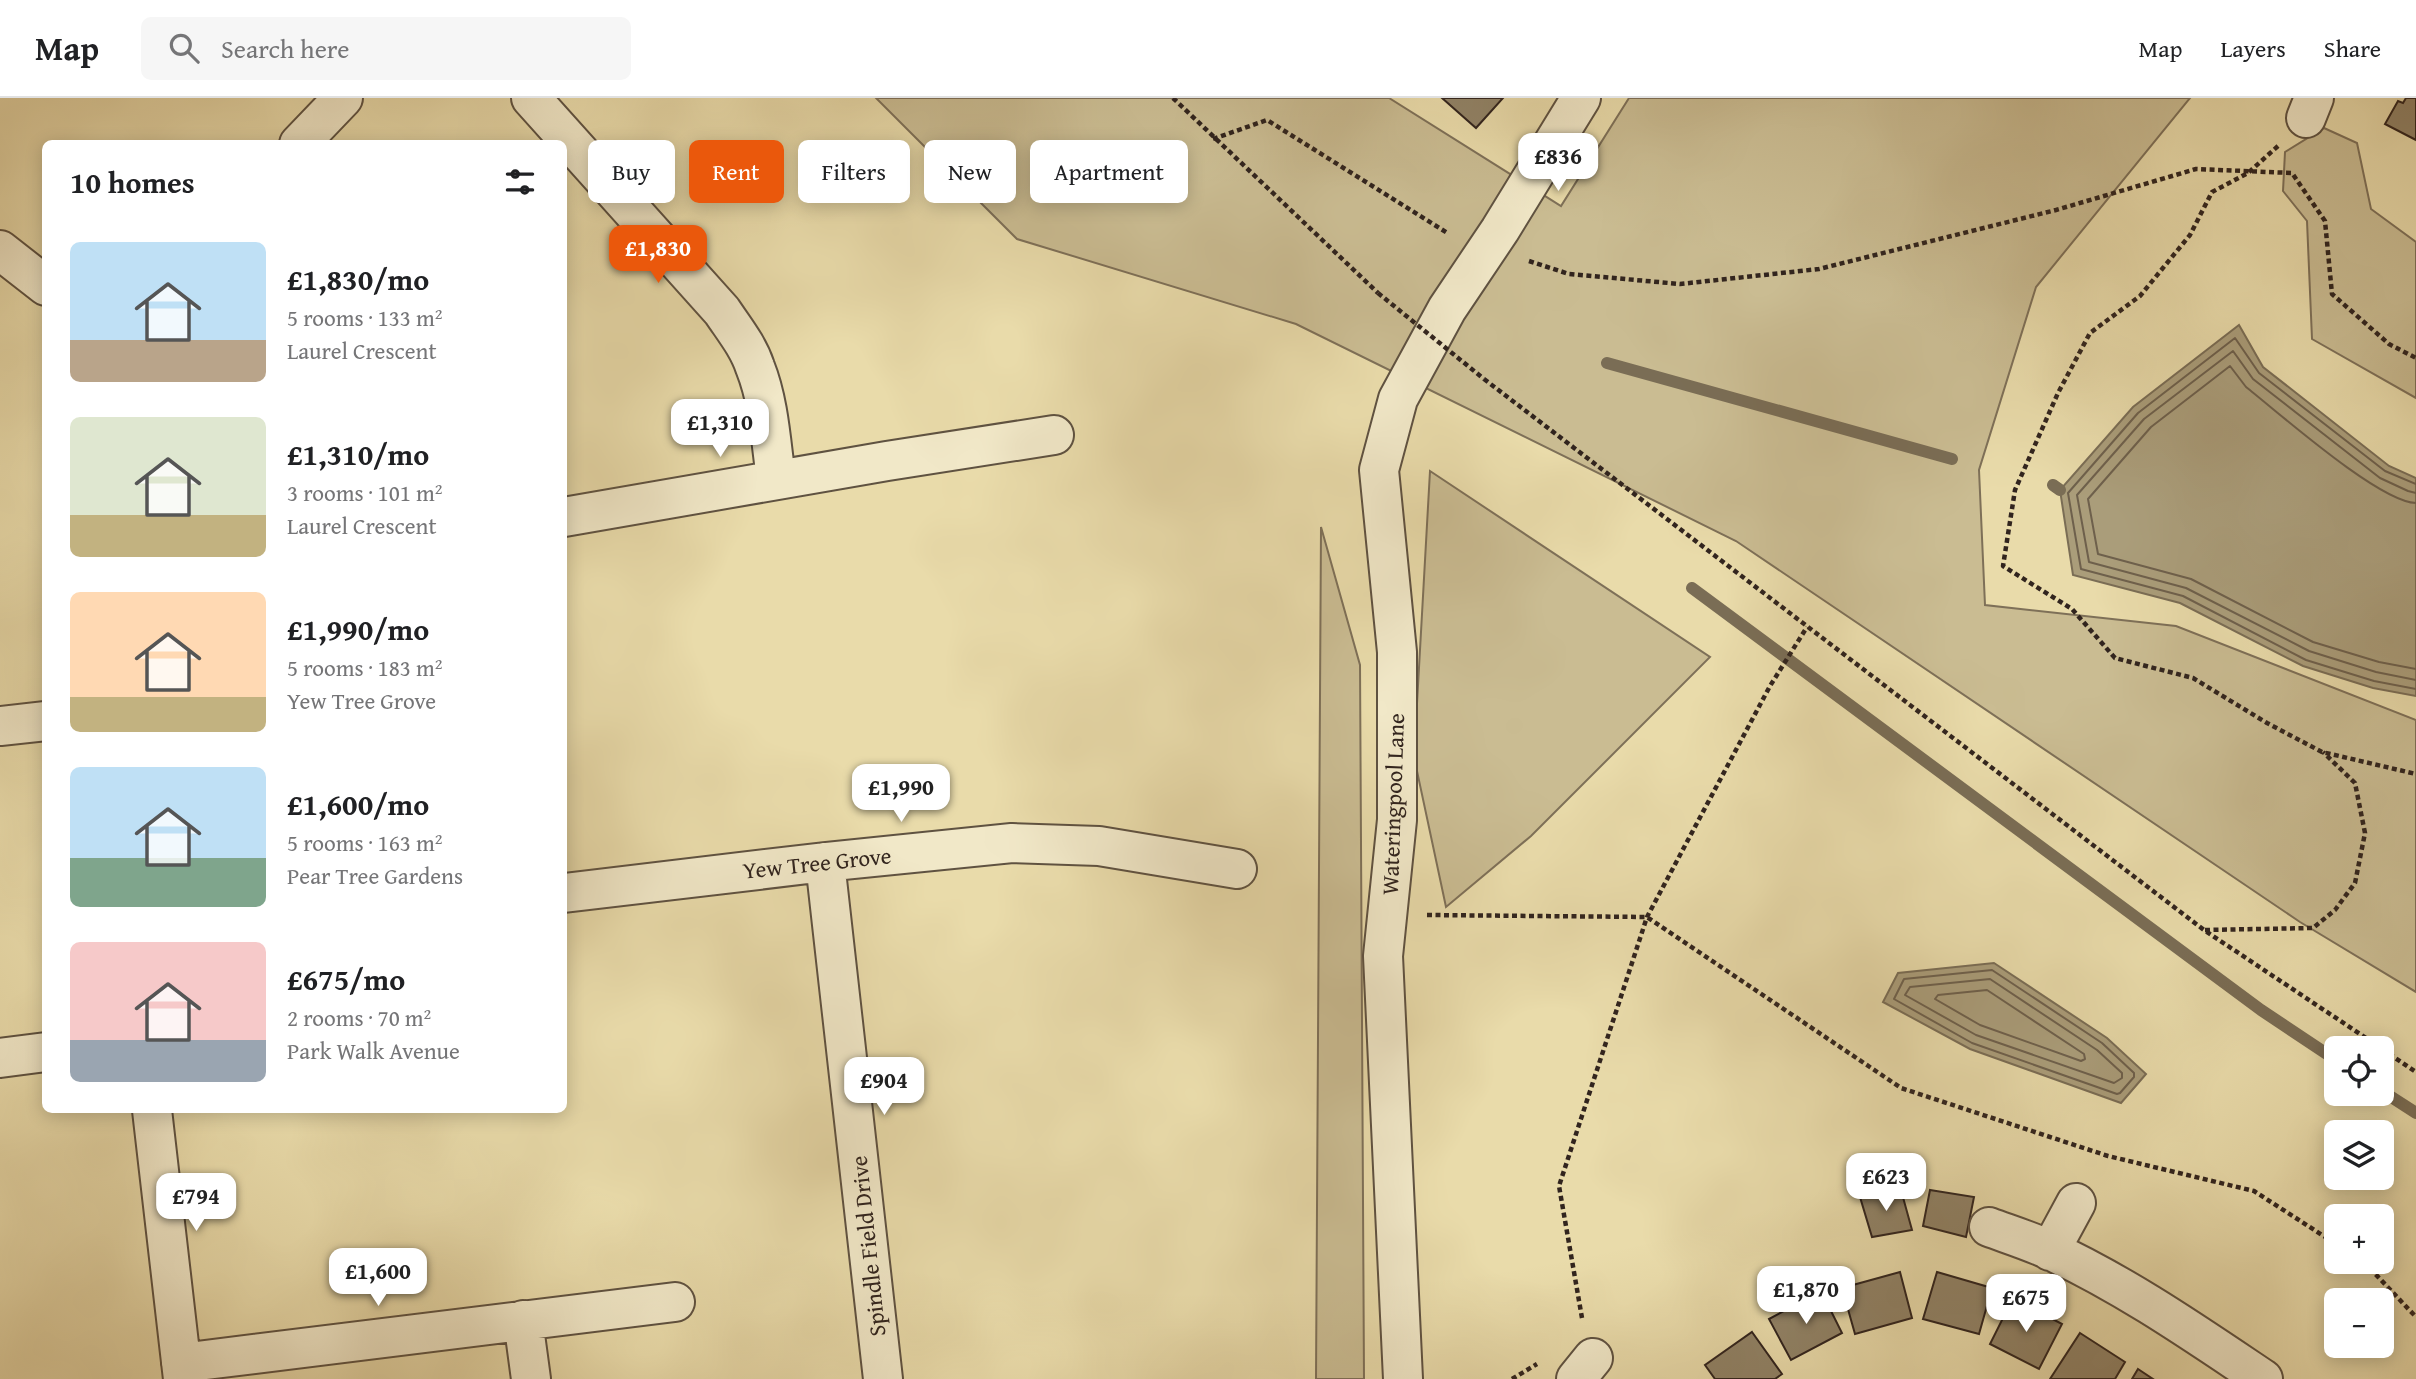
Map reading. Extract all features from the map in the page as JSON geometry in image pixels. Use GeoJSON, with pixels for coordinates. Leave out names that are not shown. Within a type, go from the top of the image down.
{"type":"FeatureCollection","features":[{"type":"Feature","properties":{"kind":"street"},"geometry":{"type":"LineString","coordinates":[[303,140],[343,98]]}},
{"type":"Feature","properties":{"kind":"street"},"geometry":{"type":"LineString","coordinates":[[531,98],[722,311],[740,337],[755,366],[763,391],[776,480]]}},
{"type":"Feature","properties":{"kind":"street","name":"Wateringpool Lane"},"geometry":{"type":"LineString","coordinates":[[1403,1379],[1383,956],[1397,820],[1397,652],[1378,470],[1398,399],[1447,309],[1581,98]]}},
{"type":"Feature","properties":{"kind":"street"},"geometry":{"type":"LineString","coordinates":[[0,250],[42,283]]}},
{"type":"Feature","properties":{"kind":"street"},"geometry":{"type":"LineString","coordinates":[[567,516],[1054,435]]}},
{"type":"Feature","properties":{"kind":"street"},"geometry":{"type":"LineString","coordinates":[[0,726],[42,721]]}},
{"type":"Feature","properties":{"kind":"street","name":"Yew Tree Grove"},"geometry":{"type":"LineString","coordinates":[[567,893],[1012,843],[1051,843],[1122,849],[1237,869]]}},
{"type":"Feature","properties":{"kind":"street","name":"Spindle Field Drive"},"geometry":{"type":"LineString","coordinates":[[825,862],[883,1379]]}},
{"type":"Feature","properties":{"kind":"street"},"geometry":{"type":"LineString","coordinates":[[0,1058],[42,1053]]}},
{"type":"Feature","properties":{"kind":"street"},"geometry":{"type":"LineString","coordinates":[[152,1113],[182,1371],[523,1320],[675,1302]]}},
{"type":"Feature","properties":{"kind":"street"},"geometry":{"type":"LineString","coordinates":[[2050,1251],[2076,1203]]}},
{"type":"Feature","properties":{"kind":"street"},"geometry":{"type":"LineString","coordinates":[[1989,1227],[2050,1251],[2157,1309],[2252,1371]]}},
{"type":"Feature","properties":{"kind":"street"},"geometry":{"type":"LineString","coordinates":[[523,1320],[531,1379]]}},
{"type":"Feature","properties":{"kind":"path"},"geometry":{"type":"LineString","coordinates":[[1173,98],[1213,139],[1378,293],[1484,379],[2204,930],[2362,1036]]}},
{"type":"Feature","properties":{"kind":"path"},"geometry":{"type":"LineString","coordinates":[[2310,108],[2301,126],[2248,173],[2212,192],[2190,235],[2140,296],[2091,332],[2059,393],[2015,489],[2003,566],[2072,609],[2115,658],[2193,678],[2267,723],[2322,752],[2416,774]]}},
{"type":"Feature","properties":{"kind":"path"},"geometry":{"type":"LineString","coordinates":[[1213,139],[1267,120],[1491,243],[1529,261],[1569,274],[1681,284],[1819,269],[2056,210],[2196,169],[2292,173],[2325,221],[2332,294],[2389,344],[2416,358]]}},
{"type":"Feature","properties":{"kind":"path"},"geometry":{"type":"LineString","coordinates":[[1583,1321],[1559,1186],[1647,917],[1770,686],[1807,627]]}},
{"type":"Feature","properties":{"kind":"path"},"geometry":{"type":"LineString","coordinates":[[2204,930],[2313,928],[2335,910],[2355,883],[2365,833],[2355,783],[2322,752]]}},
{"type":"Feature","properties":{"kind":"path"},"geometry":{"type":"LineString","coordinates":[[1388,915],[1647,917],[1901,1088],[2108,1156],[2255,1191],[2324,1236]]}},
{"type":"Feature","properties":{"kind":"path"},"geometry":{"type":"LineString","coordinates":[[2394,1058],[2416,1072]]}},
{"type":"Feature","properties":{"kind":"path"},"geometry":{"type":"LineString","coordinates":[[2375,1274],[2416,1317]]}},
{"type":"Feature","properties":{"kind":"shaded area"},"geometry":{"type":"Polygon","coordinates":[[[876,98],[1389,98],[1561,206],[1629,98],[2190,98],[2036,287],[1979,470],[1985,605],[2176,626],[2416,720],[2416,992],[2300,922],[1736,541],[1296,324],[1017,239],[981,203],[1016,203],[1016,140],[924,140],[924,146],[876,98]]]}},
{"type":"Feature","properties":{"kind":"shaded area"},"geometry":{"type":"Polygon","coordinates":[[[2324,128],[2357,143],[2371,209],[2416,242],[2416,398],[2312,339],[2307,221],[2283,191],[2285,152],[2324,128]]]}},
{"type":"Feature","properties":{"kind":"shaded area"},"geometry":{"type":"Polygon","coordinates":[[[1430,471],[1710,657],[1531,836],[1446,907],[1414,757],[1430,471]]]}},
{"type":"Feature","properties":{"kind":"shaded area"},"geometry":{"type":"Polygon","coordinates":[[[1321,527],[1360,665],[1364,1379],[1316,1379],[1321,527]]]}},
{"type":"Feature","properties":{"kind":"water"},"geometry":{"type":"Polygon","coordinates":[[[2239,325],[2263,367],[2389,466],[2416,478],[2416,696],[2373,688],[2303,666],[2180,603],[2073,575],[2060,490],[2133,407],[2239,325]]]}},
{"type":"Feature","properties":{"kind":"water"},"geometry":{"type":"Polygon","coordinates":[[[1994,963],[2107,1038],[2146,1074],[2121,1103],[1970,1049],[1883,1002],[1898,973],[1994,963]]]}},
{"type":"Feature","properties":{"kind":"building"},"geometry":{"type":"Polygon","coordinates":[[[1442,98],[1503,98],[1476,128],[1442,98]]]}},
{"type":"Feature","properties":{"kind":"building"},"geometry":{"type":"Polygon","coordinates":[[[2406,98],[2416,98],[2416,140],[2385,124],[2398,101],[2403,103],[2406,98]]]}},
{"type":"Feature","properties":{"kind":"building"},"geometry":{"type":"Polygon","coordinates":[[[1901,1190],[1912,1230],[1872,1237],[1860,1197],[1901,1190]]]}},
{"type":"Feature","properties":{"kind":"building"},"geometry":{"type":"Polygon","coordinates":[[[1930,1190],[1974,1197],[1966,1237],[1923,1226],[1930,1190]]]}},
{"type":"Feature","properties":{"kind":"building"},"geometry":{"type":"Polygon","coordinates":[[[1900,1272],[1912,1318],[1855,1334],[1842,1288],[1900,1272]]]}},
{"type":"Feature","properties":{"kind":"building"},"geometry":{"type":"Polygon","coordinates":[[[1937,1272],[1992,1288],[1979,1334],[1923,1319],[1937,1272]]]}},
{"type":"Feature","properties":{"kind":"building"},"geometry":{"type":"Polygon","coordinates":[[[1821,1291],[1842,1333],[1791,1360],[1769,1319],[1821,1291]]]}},
{"type":"Feature","properties":{"kind":"building"},"geometry":{"type":"Polygon","coordinates":[[[2013,1298],[2062,1324],[2039,1369],[1990,1344],[2013,1298]]]}},
{"type":"Feature","properties":{"kind":"building"},"geometry":{"type":"Polygon","coordinates":[[[1752,1332],[1782,1374],[1775,1379],[1715,1379],[1705,1365],[1752,1332]]]}},
{"type":"Feature","properties":{"kind":"building"},"geometry":{"type":"Polygon","coordinates":[[[2080,1333],[2125,1362],[2115,1379],[2050,1379],[2080,1333]]]}},
{"type":"Feature","properties":{"kind":"building"},"geometry":{"type":"Polygon","coordinates":[[[2138,1369],[2153,1379],[2132,1379],[2138,1369]]]}},
{"type":"Feature","properties":{"kind":"waterway"},"geometry":{"type":"LineString","coordinates":[[1607,363],[1952,459]]}},
{"type":"Feature","properties":{"kind":"waterway"},"geometry":{"type":"LineString","coordinates":[[2053,485],[2060,490]]}},
{"type":"Feature","properties":{"kind":"waterway"},"geometry":{"type":"LineString","coordinates":[[1692,588],[2261,1010],[2324,1052]]}},
{"type":"Feature","properties":{"kind":"waterway"},"geometry":{"type":"LineString","coordinates":[[2394,1099],[2416,1113]]}}]}
